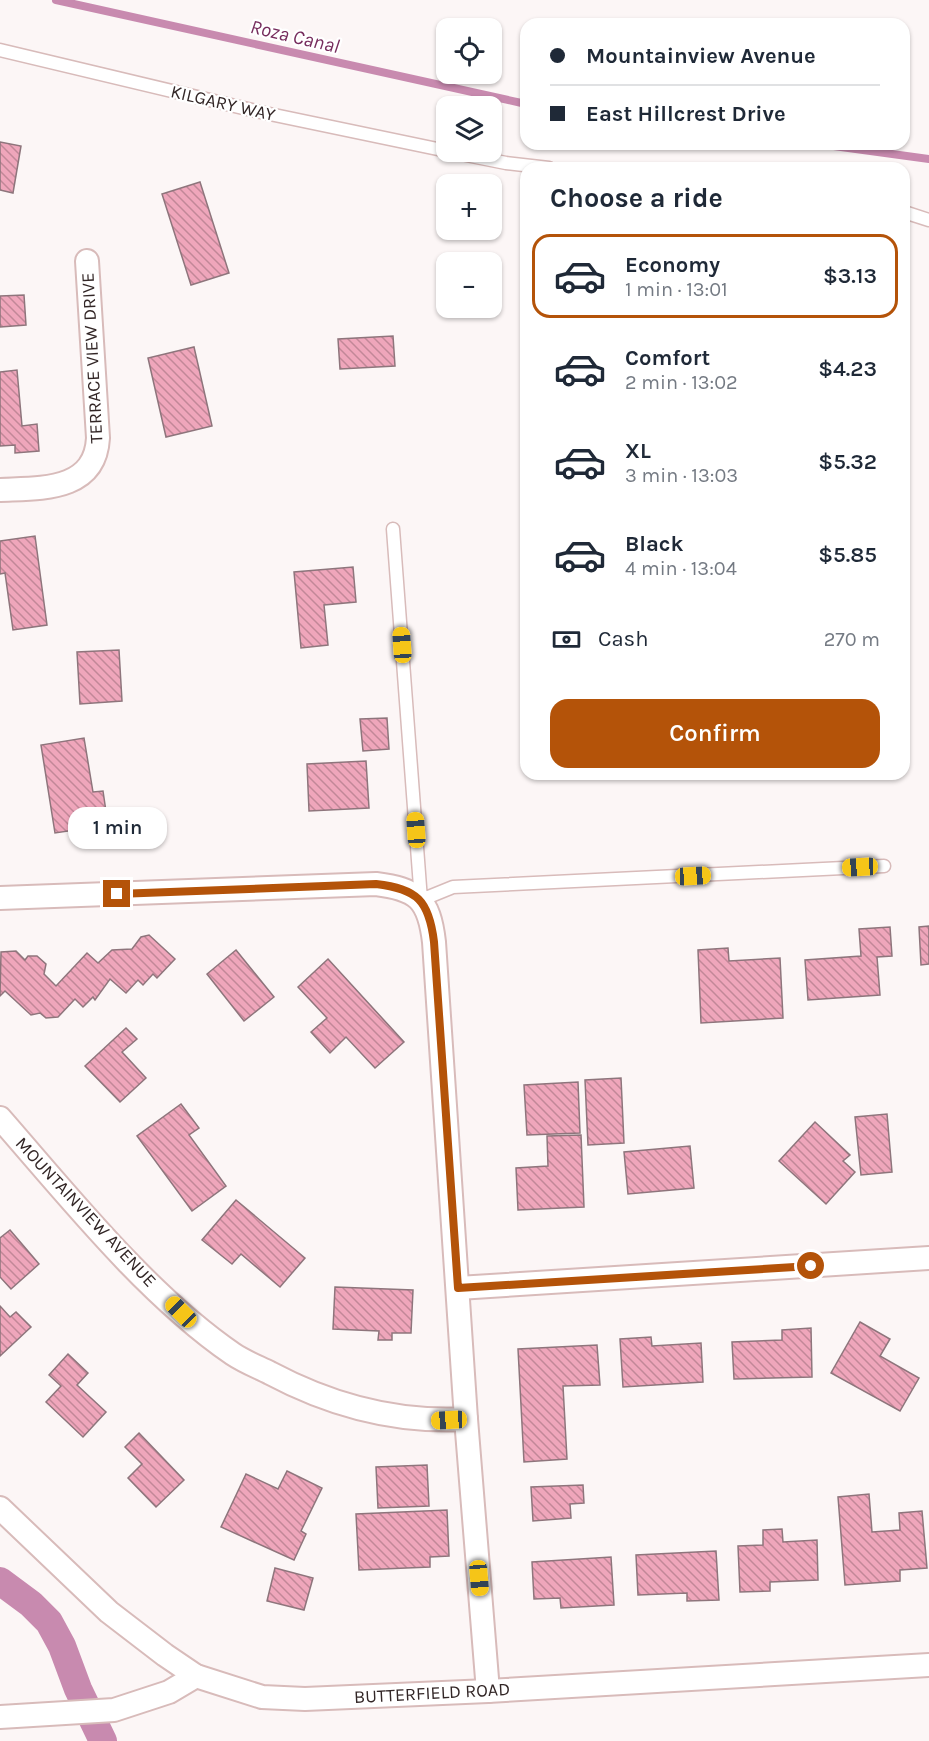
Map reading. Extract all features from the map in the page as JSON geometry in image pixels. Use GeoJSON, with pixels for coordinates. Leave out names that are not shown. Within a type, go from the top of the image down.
{"type":"FeatureCollection","features":[{"type":"Feature","properties":{"kind":"street","name":"TERRACE VIEW DRIVE"},"geometry":{"type":"LineString","coordinates":[[0,490],[54,487],[70,481],[93,463],[98,438],[87,261]]}},
{"type":"Feature","properties":{"kind":"street"},"geometry":{"type":"LineString","coordinates":[[0,898],[376,884],[410,891],[421,900],[432,922],[434,942],[466,1419],[488,1690]]}},
{"type":"Feature","properties":{"kind":"street","name":"MOUNTAINVIEW AVENUE"},"geometry":{"type":"LineString","coordinates":[[0,1118],[118,1251],[181,1312],[234,1355],[285,1381],[342,1405],[386,1416],[432,1421],[466,1419]]}},
{"type":"Feature","properties":{"kind":"street"},"geometry":{"type":"LineString","coordinates":[[458,1288],[929,1258]]}},
{"type":"Feature","properties":{"kind":"street","name":"BUTTERFIELD ROAD"},"geometry":{"type":"LineString","coordinates":[[0,1508],[109,1612],[196,1676],[262,1697],[305,1699],[929,1665]]}},
{"type":"Feature","properties":{"kind":"street"},"geometry":{"type":"LineString","coordinates":[[0,1717],[114,1710],[169,1692],[196,1676]]}},
{"type":"Feature","properties":{"kind":"lane","name":"KILGARY WAY"},"geometry":{"type":"LineString","coordinates":[[0,50],[260,112],[436,148]]}},
{"type":"Feature","properties":{"kind":"lane","name":"KILGARY WAY"},"geometry":{"type":"LineString","coordinates":[[502,162],[520,165]]}},
{"type":"Feature","properties":{"kind":"lane"},"geometry":{"type":"LineString","coordinates":[[910,214],[929,220]]}},
{"type":"Feature","properties":{"kind":"lane"},"geometry":{"type":"LineString","coordinates":[[393,529],[421,900],[453,887],[884,866]]}},
{"type":"Feature","properties":{"kind":"building"},"geometry":{"type":"Polygon","coordinates":[[[0,142],[21,146],[13,193],[0,190],[0,142]]]}},
{"type":"Feature","properties":{"kind":"building"},"geometry":{"type":"Polygon","coordinates":[[[200,182],[229,273],[191,285],[162,194],[200,182]]]}},
{"type":"Feature","properties":{"kind":"building"},"geometry":{"type":"Polygon","coordinates":[[[24,295],[26,325],[0,327],[0,296],[24,295]]]}},
{"type":"Feature","properties":{"kind":"building"},"geometry":{"type":"Polygon","coordinates":[[[393,336],[395,366],[340,369],[338,339],[393,336]]]}},
{"type":"Feature","properties":{"kind":"building"},"geometry":{"type":"Polygon","coordinates":[[[194,347],[212,426],[166,437],[148,358],[194,347]]]}},
{"type":"Feature","properties":{"kind":"building"},"geometry":{"type":"Polygon","coordinates":[[[17,370],[22,426],[37,424],[39,451],[15,453],[15,445],[0,446],[0,372],[17,370]]]}},
{"type":"Feature","properties":{"kind":"building"},"geometry":{"type":"Polygon","coordinates":[[[35,536],[47,625],[13,630],[5,573],[0,574],[0,541],[35,536]]]}},
{"type":"Feature","properties":{"kind":"building"},"geometry":{"type":"Polygon","coordinates":[[[353,567],[356,602],[324,605],[328,645],[301,648],[294,572],[353,567]]]}},
{"type":"Feature","properties":{"kind":"building"},"geometry":{"type":"Polygon","coordinates":[[[119,650],[122,701],[80,704],[77,652],[119,650]]]}},
{"type":"Feature","properties":{"kind":"building"},"geometry":{"type":"Polygon","coordinates":[[[387,718],[389,749],[363,751],[360,719],[387,718]]]}},
{"type":"Feature","properties":{"kind":"building"},"geometry":{"type":"Polygon","coordinates":[[[84,738],[93,792],[103,791],[108,825],[55,833],[41,745],[84,738]]]}},
{"type":"Feature","properties":{"kind":"building"},"geometry":{"type":"Polygon","coordinates":[[[366,761],[369,808],[309,811],[307,764],[366,761]]]}},
{"type":"Feature","properties":{"kind":"building"},"geometry":{"type":"Polygon","coordinates":[[[929,926],[929,964],[921,965],[919,927],[929,926]]]}},
{"type":"Feature","properties":{"kind":"building"},"geometry":{"type":"Polygon","coordinates":[[[890,927],[892,956],[877,957],[880,995],[808,1000],[805,960],[861,956],[859,929],[890,927]]]}},
{"type":"Feature","properties":{"kind":"building"},"geometry":{"type":"Polygon","coordinates":[[[149,935],[175,959],[157,978],[153,974],[143,985],[138,980],[126,993],[110,979],[95,1000],[93,997],[83,1007],[75,999],[58,1017],[46,1018],[40,1013],[31,1015],[5,991],[0,996],[1,952],[16,951],[25,960],[28,956],[37,956],[46,964],[44,974],[56,986],[87,953],[98,963],[112,950],[132,949],[141,937],[149,935]]]}},
{"type":"Feature","properties":{"kind":"building"},"geometry":{"type":"Polygon","coordinates":[[[728,948],[729,961],[780,958],[783,1018],[701,1023],[698,950],[728,948]]]}},
{"type":"Feature","properties":{"kind":"building"},"geometry":{"type":"Polygon","coordinates":[[[236,950],[274,997],[244,1021],[207,974],[236,950]]]}},
{"type":"Feature","properties":{"kind":"building"},"geometry":{"type":"Polygon","coordinates":[[[328,959],[404,1042],[375,1068],[346,1037],[330,1053],[311,1032],[327,1018],[298,987],[328,959]]]}},
{"type":"Feature","properties":{"kind":"building"},"geometry":{"type":"Polygon","coordinates":[[[126,1028],[137,1039],[122,1052],[146,1078],[120,1102],[85,1066],[126,1028]]]}},
{"type":"Feature","properties":{"kind":"building"},"geometry":{"type":"Polygon","coordinates":[[[621,1078],[624,1143],[588,1145],[585,1080],[621,1078]]]}},
{"type":"Feature","properties":{"kind":"building"},"geometry":{"type":"Polygon","coordinates":[[[578,1082],[580,1133],[527,1135],[524,1085],[578,1082]]]}},
{"type":"Feature","properties":{"kind":"building"},"geometry":{"type":"Polygon","coordinates":[[[181,1104],[199,1128],[189,1135],[226,1186],[192,1211],[137,1136],[181,1104]]]}},
{"type":"Feature","properties":{"kind":"building"},"geometry":{"type":"Polygon","coordinates":[[[887,1114],[892,1172],[861,1175],[855,1117],[887,1114]]]}},
{"type":"Feature","properties":{"kind":"building"},"geometry":{"type":"Polygon","coordinates":[[[815,1122],[850,1155],[843,1161],[855,1172],[826,1204],[779,1161],[815,1122]]]}},
{"type":"Feature","properties":{"kind":"building"},"geometry":{"type":"Polygon","coordinates":[[[581,1135],[584,1207],[518,1210],[516,1168],[548,1166],[547,1136],[581,1135]]]}},
{"type":"Feature","properties":{"kind":"building"},"geometry":{"type":"Polygon","coordinates":[[[690,1146],[694,1188],[628,1194],[624,1152],[690,1146]]]}},
{"type":"Feature","properties":{"kind":"building"},"geometry":{"type":"Polygon","coordinates":[[[236,1200],[305,1258],[280,1287],[241,1254],[232,1264],[202,1240],[236,1200]]]}},
{"type":"Feature","properties":{"kind":"building"},"geometry":{"type":"Polygon","coordinates":[[[10,1230],[39,1264],[11,1289],[0,1277],[0,1238],[10,1230]]]}},
{"type":"Feature","properties":{"kind":"building"},"geometry":{"type":"Polygon","coordinates":[[[335,1287],[413,1290],[411,1333],[392,1333],[392,1340],[378,1340],[379,1331],[333,1329],[335,1287]]]}},
{"type":"Feature","properties":{"kind":"building"},"geometry":{"type":"Polygon","coordinates":[[[0,1306],[10,1317],[16,1312],[31,1327],[0,1356],[0,1306]]]}},
{"type":"Feature","properties":{"kind":"building"},"geometry":{"type":"Polygon","coordinates":[[[860,1322],[890,1339],[880,1356],[919,1378],[900,1411],[831,1373],[860,1322]]]}},
{"type":"Feature","properties":{"kind":"building"},"geometry":{"type":"Polygon","coordinates":[[[811,1328],[812,1377],[734,1379],[732,1342],[782,1340],[782,1330],[811,1328]]]}},
{"type":"Feature","properties":{"kind":"building"},"geometry":{"type":"Polygon","coordinates":[[[651,1337],[652,1346],[701,1343],[703,1382],[623,1387],[620,1339],[651,1337]]]}},
{"type":"Feature","properties":{"kind":"building"},"geometry":{"type":"Polygon","coordinates":[[[597,1345],[600,1385],[563,1386],[567,1459],[524,1462],[518,1349],[597,1345]]]}},
{"type":"Feature","properties":{"kind":"building"},"geometry":{"type":"Polygon","coordinates":[[[68,1354],[88,1373],[77,1385],[106,1412],[83,1437],[46,1402],[61,1386],[49,1375],[68,1354]]]}},
{"type":"Feature","properties":{"kind":"building"},"geometry":{"type":"Polygon","coordinates":[[[139,1433],[184,1480],[156,1507],[128,1478],[142,1464],[125,1447],[139,1433]]]}},
{"type":"Feature","properties":{"kind":"building"},"geometry":{"type":"Polygon","coordinates":[[[427,1465],[429,1506],[378,1508],[376,1467],[427,1465]]]}},
{"type":"Feature","properties":{"kind":"building"},"geometry":{"type":"Polygon","coordinates":[[[287,1471],[322,1488],[301,1531],[306,1534],[294,1560],[221,1527],[246,1474],[278,1489],[287,1471]]]}},
{"type":"Feature","properties":{"kind":"building"},"geometry":{"type":"Polygon","coordinates":[[[583,1485],[584,1503],[570,1504],[571,1518],[533,1521],[531,1487],[583,1485]]]}},
{"type":"Feature","properties":{"kind":"building"},"geometry":{"type":"Polygon","coordinates":[[[869,1494],[872,1532],[900,1530],[899,1513],[922,1511],[927,1568],[900,1570],[900,1581],[845,1585],[838,1497],[869,1494]]]}},
{"type":"Feature","properties":{"kind":"building"},"geometry":{"type":"Polygon","coordinates":[[[447,1510],[449,1556],[430,1557],[430,1567],[359,1570],[356,1514],[447,1510]]]}},
{"type":"Feature","properties":{"kind":"building"},"geometry":{"type":"Polygon","coordinates":[[[782,1529],[783,1542],[817,1540],[818,1580],[770,1582],[770,1591],[740,1592],[738,1546],[763,1545],[763,1530],[782,1529]]]}},
{"type":"Feature","properties":{"kind":"building"},"geometry":{"type":"Polygon","coordinates":[[[716,1551],[719,1600],[687,1601],[687,1593],[638,1595],[636,1555],[716,1551]]]}},
{"type":"Feature","properties":{"kind":"building"},"geometry":{"type":"Polygon","coordinates":[[[611,1557],[614,1605],[561,1608],[560,1598],[534,1599],[532,1562],[611,1557]]]}},
{"type":"Feature","properties":{"kind":"building"},"geometry":{"type":"Polygon","coordinates":[[[275,1568],[313,1578],[304,1610],[267,1601],[275,1568]]]}},
{"type":"Feature","properties":{"kind":"waterway","name":"Roza Canal"},"geometry":{"type":"LineString","coordinates":[[56,0],[520,103]]}},
{"type":"Feature","properties":{"kind":"waterway","name":"Roza Canal"},"geometry":{"type":"LineString","coordinates":[[863,150],[929,159]]}},
{"type":"Feature","properties":{"kind":"waterway"},"geometry":{"type":"LineString","coordinates":[[0,1581],[31,1604],[49,1622],[62,1646],[78,1689],[103,1741]]}},
{"type":"Feature","properties":{"kind":"route"},"geometry":{"type":"LineString","coordinates":[[117,894],[376,884],[396,886],[410,891],[421,900],[432,922],[434,942],[458,1288],[811,1266]]}}]}
